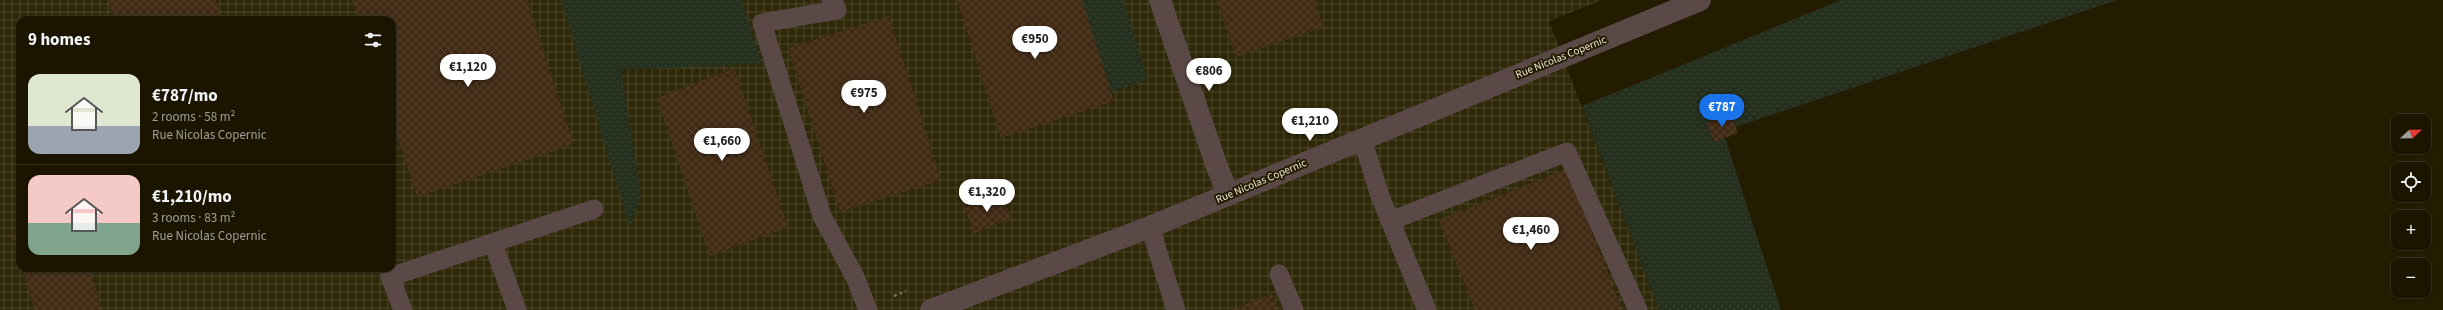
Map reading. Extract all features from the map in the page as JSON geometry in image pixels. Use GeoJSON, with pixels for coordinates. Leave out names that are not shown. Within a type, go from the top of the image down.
{"type":"FeatureCollection","features":[{"type":"Feature","properties":{"kind":"street"},"geometry":{"type":"LineString","coordinates":[[1160,0],[1217,167],[1229,195]]}},
{"type":"Feature","properties":{"kind":"street","name":"Rue Nicolas Copernic"},"geometry":{"type":"LineString","coordinates":[[931,310],[1150,227],[1362,138],[1700,0]]}},
{"type":"Feature","properties":{"kind":"lane"},"geometry":{"type":"LineString","coordinates":[[831,0],[836,10],[762,23],[822,216],[855,277],[868,310]]}},
{"type":"Feature","properties":{"kind":"lane"},"geometry":{"type":"LineString","coordinates":[[1362,138],[1390,221],[1427,310]]}},
{"type":"Feature","properties":{"kind":"lane"},"geometry":{"type":"LineString","coordinates":[[1390,221],[1567,152],[1638,310]]}},
{"type":"Feature","properties":{"kind":"lane"},"geometry":{"type":"LineString","coordinates":[[403,310],[390,277],[594,209]]}},
{"type":"Feature","properties":{"kind":"lane"},"geometry":{"type":"LineString","coordinates":[[1150,227],[1176,310]]}},
{"type":"Feature","properties":{"kind":"lane"},"geometry":{"type":"LineString","coordinates":[[492,243],[517,310]]}},
{"type":"Feature","properties":{"kind":"lane"},"geometry":{"type":"LineString","coordinates":[[1279,274],[1294,310]]}},
{"type":"Feature","properties":{"kind":"shaded area"},"geometry":{"type":"Polygon","coordinates":[[[0,0],[1603,0],[1549,21],[1659,310],[0,310],[0,0]]]}},
{"type":"Feature","properties":{"kind":"green space"},"geometry":{"type":"Polygon","coordinates":[[[561,0],[741,0],[762,64],[621,70],[641,194],[630,228],[561,0]]]}},
{"type":"Feature","properties":{"kind":"green space"},"geometry":{"type":"Polygon","coordinates":[[[1082,0],[1123,0],[1148,80],[1111,92],[1082,0]]]}},
{"type":"Feature","properties":{"kind":"green space"},"geometry":{"type":"Polygon","coordinates":[[[1841,0],[2117,0],[1735,127],[1731,114],[1707,123],[1714,142],[1725,138],[1781,310],[1659,310],[1582,106],[1841,0]]]}},
{"type":"Feature","properties":{"kind":"building"},"geometry":{"type":"Polygon","coordinates":[[[108,0],[215,0],[221,16],[114,16],[108,0]]]}},
{"type":"Feature","properties":{"kind":"building"},"geometry":{"type":"Polygon","coordinates":[[[352,0],[527,0],[574,144],[417,197],[396,133],[396,16],[358,16],[352,0]]]}},
{"type":"Feature","properties":{"kind":"building"},"geometry":{"type":"Polygon","coordinates":[[[957,0],[1082,0],[1114,101],[1001,138],[957,0]]]}},
{"type":"Feature","properties":{"kind":"building"},"geometry":{"type":"Polygon","coordinates":[[[1217,0],[1314,0],[1323,27],[1236,57],[1217,0]]]}},
{"type":"Feature","properties":{"kind":"building"},"geometry":{"type":"Polygon","coordinates":[[[889,16],[941,180],[840,212],[788,48],[889,16]]]}},
{"type":"Feature","properties":{"kind":"building"},"geometry":{"type":"Polygon","coordinates":[[[734,68],[788,227],[710,256],[657,98],[734,68]]]}},
{"type":"Feature","properties":{"kind":"building"},"geometry":{"type":"Polygon","coordinates":[[[1731,114],[1738,133],[1714,142],[1707,123],[1731,114]]]}},
{"type":"Feature","properties":{"kind":"building"},"geometry":{"type":"Polygon","coordinates":[[[1567,169],[1622,310],[1475,310],[1439,220],[1567,169]]]}},
{"type":"Feature","properties":{"kind":"building"},"geometry":{"type":"Polygon","coordinates":[[[1000,193],[1011,218],[973,234],[965,208],[1000,193]]]}},
{"type":"Feature","properties":{"kind":"building"},"geometry":{"type":"Polygon","coordinates":[[[16,236],[16,246],[13,237],[16,236]]]}},
{"type":"Feature","properties":{"kind":"building"},"geometry":{"type":"Polygon","coordinates":[[[23,272],[90,272],[102,310],[35,310],[23,272]]]}},
{"type":"Feature","properties":{"kind":"building"},"geometry":{"type":"Polygon","coordinates":[[[1272,294],[1278,310],[1230,310],[1272,294]]]}}]}
